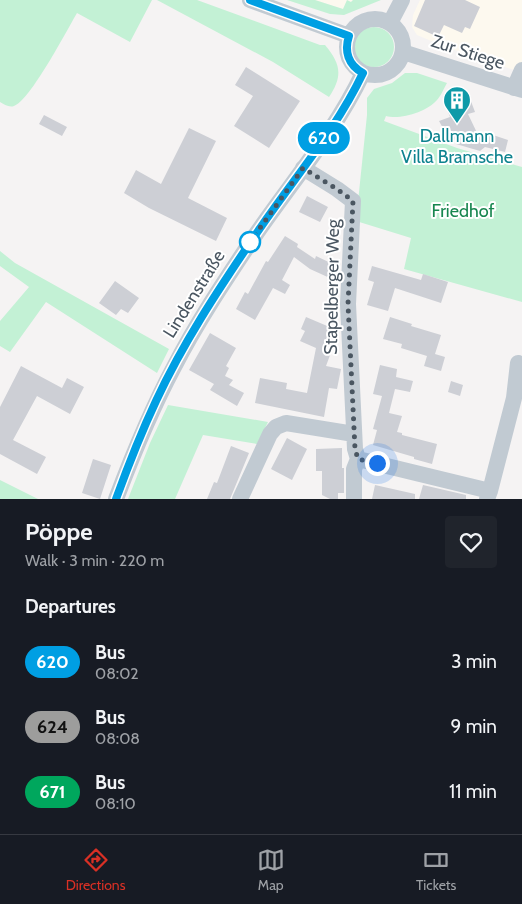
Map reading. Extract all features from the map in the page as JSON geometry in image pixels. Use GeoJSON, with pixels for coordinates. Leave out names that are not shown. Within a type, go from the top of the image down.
{"type":"FeatureCollection","features":[{"type":"Feature","properties":{"kind":"street"},"geometry":{"type":"LineString","coordinates":[[250,0],[349,36]]}},
{"type":"Feature","properties":{"kind":"street"},"geometry":{"type":"LineString","coordinates":[[390,23],[402,0]]}},
{"type":"Feature","properties":{"kind":"street"},"geometry":{"type":"LineString","coordinates":[[366,20],[383,20],[390,23],[401,36],[403,52],[400,61],[387,73],[379,76],[363,73],[354,67],[347,52],[349,36],[359,23],[366,20]]}},
{"type":"Feature","properties":{"kind":"street","name":"Zur Stiege"},"geometry":{"type":"LineString","coordinates":[[403,52],[518,89]]}},
{"type":"Feature","properties":{"kind":"street"},"geometry":{"type":"LineString","coordinates":[[518,89],[522,70]]}},
{"type":"Feature","properties":{"kind":"street","name":"Lindenstraße"},"geometry":{"type":"LineString","coordinates":[[116,499],[156,400],[196,326],[255,236],[345,109],[363,73]]}},
{"type":"Feature","properties":{"kind":"street","name":"Stapelberger Weg"},"geometry":{"type":"LineString","coordinates":[[303,168],[353,201],[348,304],[354,434]]}},
{"type":"Feature","properties":{"kind":"street"},"geometry":{"type":"LineString","coordinates":[[358,459],[489,495],[514,398],[518,363]]}},
{"type":"Feature","properties":{"kind":"street"},"geometry":{"type":"LineString","coordinates":[[240,499],[270,434],[276,427],[286,423],[354,434],[358,459],[354,469],[354,499]]}},
{"type":"Feature","properties":{"kind":"shaded area"},"geometry":{"type":"Polygon","coordinates":[[[315,0],[353,0],[343,9],[315,0]]]}},
{"type":"Feature","properties":{"kind":"shaded area"},"geometry":{"type":"Polygon","coordinates":[[[420,0],[522,0],[522,62],[517,71],[443,46],[417,35],[412,27],[413,15],[420,0]]]}},
{"type":"Feature","properties":{"kind":"green space"},"geometry":{"type":"Polygon","coordinates":[[[0,0],[152,0],[130,42],[77,13],[48,64],[29,92],[14,106],[7,106],[0,102],[0,0]]]}},
{"type":"Feature","properties":{"kind":"green space"},"geometry":{"type":"Polygon","coordinates":[[[157,0],[197,0],[320,45],[325,45],[337,64],[338,76],[334,90],[329,97],[273,62],[157,0]]]}},
{"type":"Feature","properties":{"kind":"green space"},"geometry":{"type":"Polygon","coordinates":[[[287,0],[315,0],[343,9],[347,0],[351,2],[353,0],[381,0],[344,15],[330,14],[287,0]]]}},
{"type":"Feature","properties":{"kind":"green space"},"geometry":{"type":"Polygon","coordinates":[[[374,27],[388,33],[394,47],[388,61],[374,67],[360,61],[354,47],[360,33],[374,27]]]}},
{"type":"Feature","properties":{"kind":"green space","name":"Friedhof"},"geometry":{"type":"Polygon","coordinates":[[[405,73],[417,73],[447,83],[438,98],[427,108],[406,116],[386,116],[384,121],[457,148],[522,167],[522,302],[404,269],[411,238],[356,221],[367,115],[367,98],[374,89],[392,83],[405,73]]]}},
{"type":"Feature","properties":{"kind":"green space"},"geometry":{"type":"Polygon","coordinates":[[[0,251],[15,263],[169,349],[157,373],[46,302],[10,352],[0,346],[0,321],[29,287],[0,266],[0,251]]]}},
{"type":"Feature","properties":{"kind":"green space"},"geometry":{"type":"Polygon","coordinates":[[[168,405],[268,422],[257,444],[203,435],[175,499],[128,499],[150,443],[168,405]]]}},
{"type":"Feature","properties":{"kind":"green space"},"geometry":{"type":"Polygon","coordinates":[[[0,480],[38,499],[0,499],[0,480]]]}},
{"type":"Feature","properties":{"kind":"building"},"geometry":{"type":"Polygon","coordinates":[[[425,0],[465,0],[480,7],[470,29],[465,27],[462,33],[444,25],[438,37],[414,26],[425,0]]]}},
{"type":"Feature","properties":{"kind":"building"},"geometry":{"type":"Polygon","coordinates":[[[246,67],[300,101],[269,148],[234,126],[253,96],[235,85],[246,67]]]}},
{"type":"Feature","properties":{"kind":"building","name":"Dallmann Villa Bramsche"},"geometry":{"type":"Polygon","coordinates":[[[469,96],[475,112],[468,114],[479,137],[490,134],[508,140],[505,152],[485,147],[480,151],[456,144],[450,128],[444,130],[439,121],[450,117],[445,104],[469,96]]]}},
{"type":"Feature","properties":{"kind":"building"},"geometry":{"type":"Polygon","coordinates":[[[44,115],[67,127],[62,136],[39,124],[44,115]]]}},
{"type":"Feature","properties":{"kind":"building"},"geometry":{"type":"Polygon","coordinates":[[[189,128],[216,141],[188,198],[227,218],[216,241],[149,208],[124,193],[136,170],[161,184],[189,128]]]}},
{"type":"Feature","properties":{"kind":"building"},"geometry":{"type":"Polygon","coordinates":[[[307,196],[328,207],[320,222],[299,212],[307,196]]]}},
{"type":"Feature","properties":{"kind":"building"},"geometry":{"type":"Polygon","coordinates":[[[285,236],[298,244],[297,247],[315,259],[316,256],[337,266],[332,279],[310,269],[294,257],[282,280],[290,285],[285,294],[273,288],[255,320],[236,309],[245,292],[248,294],[266,261],[268,262],[285,236]]]}},
{"type":"Feature","properties":{"kind":"building"},"geometry":{"type":"Polygon","coordinates":[[[372,266],[421,280],[423,274],[448,282],[441,303],[395,288],[388,311],[367,305],[374,282],[368,280],[372,266]]]}},
{"type":"Feature","properties":{"kind":"building"},"geometry":{"type":"Polygon","coordinates":[[[115,281],[139,298],[128,313],[121,309],[116,315],[99,303],[115,281]]]}},
{"type":"Feature","properties":{"kind":"building"},"geometry":{"type":"Polygon","coordinates":[[[306,317],[339,331],[326,366],[341,369],[337,389],[329,388],[324,417],[255,403],[260,378],[287,383],[286,389],[307,393],[316,348],[300,341],[305,331],[301,329],[306,317]]]}},
{"type":"Feature","properties":{"kind":"building"},"geometry":{"type":"Polygon","coordinates":[[[390,317],[441,335],[435,354],[445,357],[441,371],[424,366],[427,356],[401,348],[402,344],[383,339],[390,317]]]}},
{"type":"Feature","properties":{"kind":"building"},"geometry":{"type":"Polygon","coordinates":[[[210,333],[236,348],[226,366],[229,368],[225,376],[233,380],[229,385],[244,393],[237,406],[210,390],[214,384],[189,370],[210,333]]]}},
{"type":"Feature","properties":{"kind":"building"},"geometry":{"type":"Polygon","coordinates":[[[380,365],[397,369],[396,377],[413,381],[410,392],[395,389],[389,413],[402,416],[397,432],[437,444],[432,464],[373,445],[377,430],[373,429],[382,396],[373,394],[380,365]]]}},
{"type":"Feature","properties":{"kind":"building"},"geometry":{"type":"Polygon","coordinates":[[[21,366],[62,388],[67,378],[84,387],[70,414],[37,396],[13,440],[46,457],[37,474],[0,454],[0,407],[21,366]]]}},
{"type":"Feature","properties":{"kind":"building"},"geometry":{"type":"Polygon","coordinates":[[[451,381],[463,385],[460,396],[448,392],[451,381]]]}},
{"type":"Feature","properties":{"kind":"building"},"geometry":{"type":"Polygon","coordinates":[[[287,438],[307,449],[292,480],[271,469],[287,438]]]}},
{"type":"Feature","properties":{"kind":"building"},"geometry":{"type":"Polygon","coordinates":[[[231,446],[249,453],[230,499],[207,499],[214,482],[217,483],[231,446]]]}},
{"type":"Feature","properties":{"kind":"building"},"geometry":{"type":"Polygon","coordinates":[[[342,448],[344,493],[338,493],[338,499],[330,499],[322,495],[322,471],[316,471],[316,449],[342,448]]]}},
{"type":"Feature","properties":{"kind":"building"},"geometry":{"type":"Polygon","coordinates":[[[93,459],[111,465],[100,499],[82,493],[93,459]]]}},
{"type":"Feature","properties":{"kind":"building"},"geometry":{"type":"Polygon","coordinates":[[[375,485],[415,494],[415,499],[372,499],[375,485]]]}},
{"type":"Feature","properties":{"kind":"building"},"geometry":{"type":"Polygon","coordinates":[[[423,485],[466,495],[466,499],[419,499],[423,485]]]}},
{"type":"Feature","properties":{"kind":"bus line","name":"620"},"geometry":{"type":"LineString","coordinates":[[116,499],[156,400],[196,326],[255,236],[345,109],[363,73],[354,67],[350,60],[346,44],[349,36],[250,0]]}},
{"type":"Feature","properties":{"kind":"place","name":"Dallmann Villa Bramsche"},"geometry":{"type":"Point","coordinates":[457,124]}},
{"type":"Feature","properties":{"kind":"route"},"geometry":{"type":"LineString","coordinates":[[250,242],[303,168],[353,201],[348,304],[355,449],[358,459],[377,463]]}}]}
